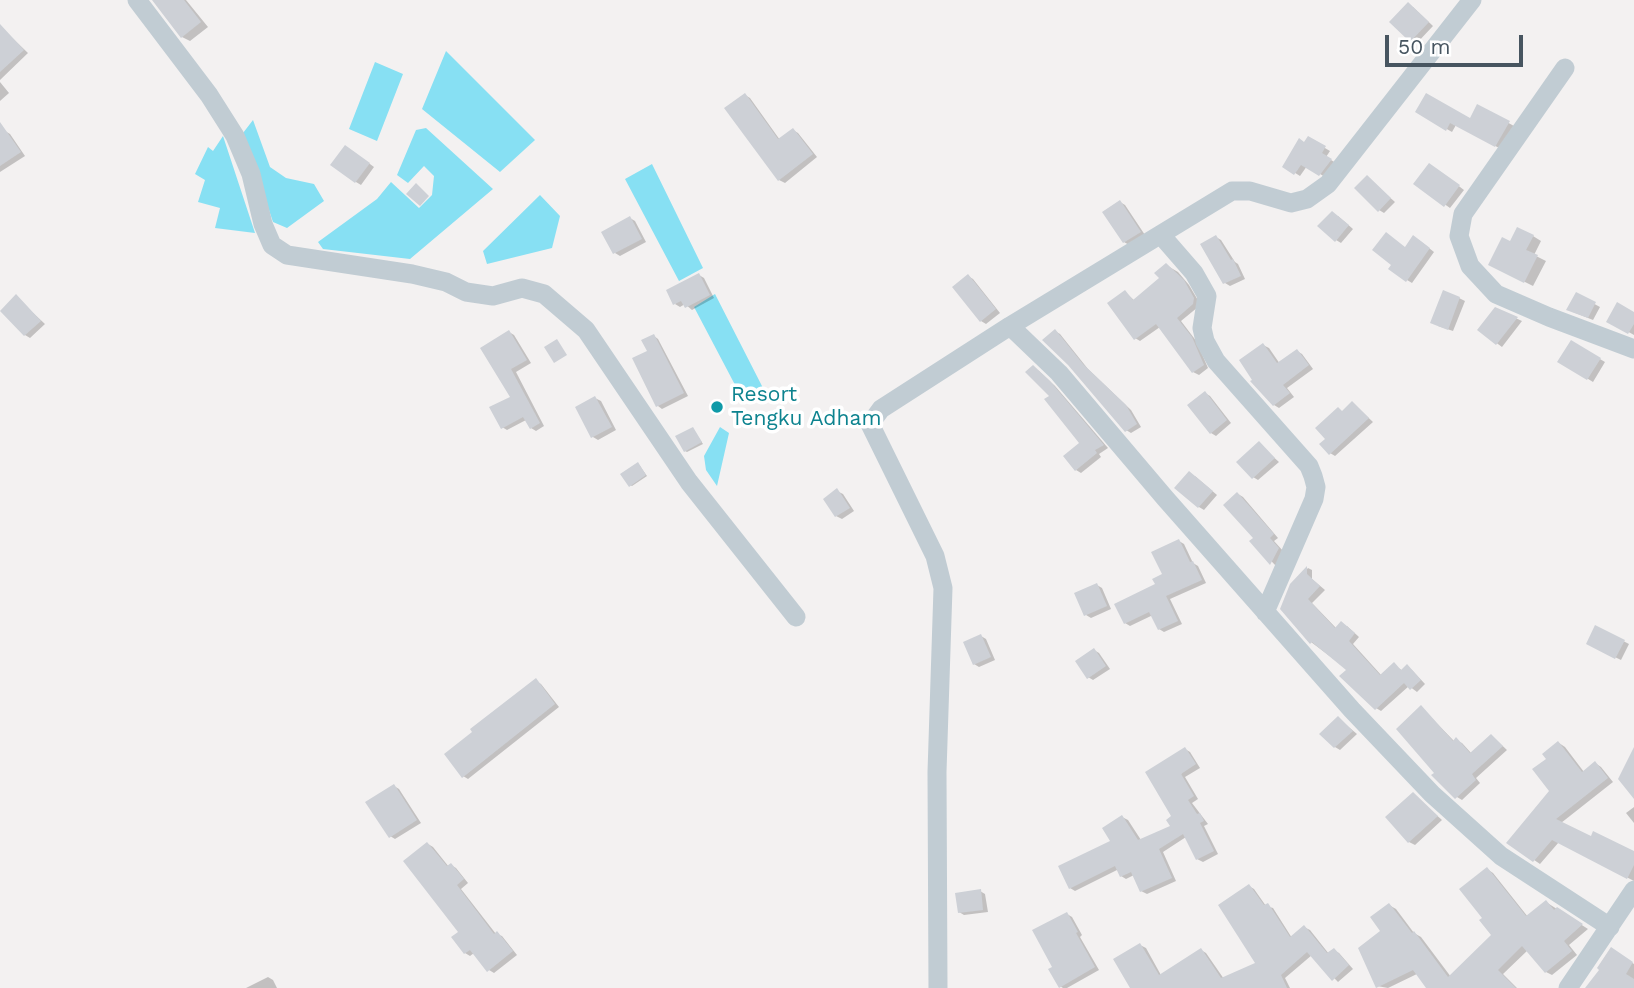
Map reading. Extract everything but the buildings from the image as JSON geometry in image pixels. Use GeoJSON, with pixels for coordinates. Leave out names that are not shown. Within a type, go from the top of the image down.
{"type":"FeatureCollection","features":[{"type":"Feature","properties":{"kind":"street"},"geometry":{"type":"LineString","coordinates":[[137,0],[209,95],[235,136],[251,174],[263,224],[272,245],[287,255],[412,274],[446,282],[466,292],[493,296],[522,288],[544,294],[586,330],[689,482],[796,617]]}},
{"type":"Feature","properties":{"kind":"street"},"geometry":{"type":"LineString","coordinates":[[938,988],[937,772],[943,588],[935,556],[870,424],[881,410],[1010,326],[1232,191],[1250,191],[1291,202],[1307,199],[1328,184],[1472,0]]}},
{"type":"Feature","properties":{"kind":"street"},"geometry":{"type":"LineString","coordinates":[[1565,68],[1463,214],[1459,236],[1470,266],[1496,294],[1634,349]]}},
{"type":"Feature","properties":{"kind":"street"},"geometry":{"type":"LineString","coordinates":[[1161,235],[1194,273],[1207,296],[1202,328],[1205,341],[1216,361],[1309,466],[1313,476],[1316,487],[1314,499],[1265,612]]}},
{"type":"Feature","properties":{"kind":"street"},"geometry":{"type":"LineString","coordinates":[[1010,326],[1059,373],[1265,612],[1352,710],[1432,794],[1501,856],[1610,928]]}},
{"type":"Feature","properties":{"kind":"street"},"geometry":{"type":"LineString","coordinates":[[1568,988],[1610,928],[1627,915],[1634,891]]}},
{"type":"Feature","properties":{"kind":"water"},"geometry":{"type":"Polygon","coordinates":[[[446,51],[535,140],[500,172],[422,109],[446,51]]]}},
{"type":"Feature","properties":{"kind":"water"},"geometry":{"type":"Polygon","coordinates":[[[375,62],[403,74],[377,141],[349,129],[375,62]]]}},
{"type":"Feature","properties":{"kind":"water"},"geometry":{"type":"Polygon","coordinates":[[[253,120],[270,167],[286,178],[314,184],[324,201],[287,228],[273,222],[243,133],[253,120]]]}},
{"type":"Feature","properties":{"kind":"water"},"geometry":{"type":"Polygon","coordinates":[[[426,128],[493,189],[410,259],[323,249],[318,242],[377,199],[391,182],[419,208],[432,195],[434,176],[424,166],[408,183],[397,175],[416,130],[426,128]]]}},
{"type":"Feature","properties":{"kind":"water"},"geometry":{"type":"Polygon","coordinates":[[[223,136],[255,233],[215,228],[220,208],[198,202],[205,180],[195,174],[208,147],[213,151],[223,136]]]}},
{"type":"Feature","properties":{"kind":"water"},"geometry":{"type":"Polygon","coordinates":[[[652,164],[703,268],[679,281],[625,179],[652,164]]]}},
{"type":"Feature","properties":{"kind":"water"},"geometry":{"type":"Polygon","coordinates":[[[540,195],[560,216],[552,248],[487,264],[483,251],[540,195]]]}},
{"type":"Feature","properties":{"kind":"water"},"geometry":{"type":"Polygon","coordinates":[[[715,294],[763,388],[743,400],[694,307],[715,294]]]}},
{"type":"Feature","properties":{"kind":"water"},"geometry":{"type":"Polygon","coordinates":[[[720,427],[729,433],[717,486],[706,470],[704,456],[720,427]]]}},
{"type":"Feature","properties":{"kind":"place","name":"Resort Tengku Adham"},"geometry":{"type":"Point","coordinates":[717,407]}}]}
